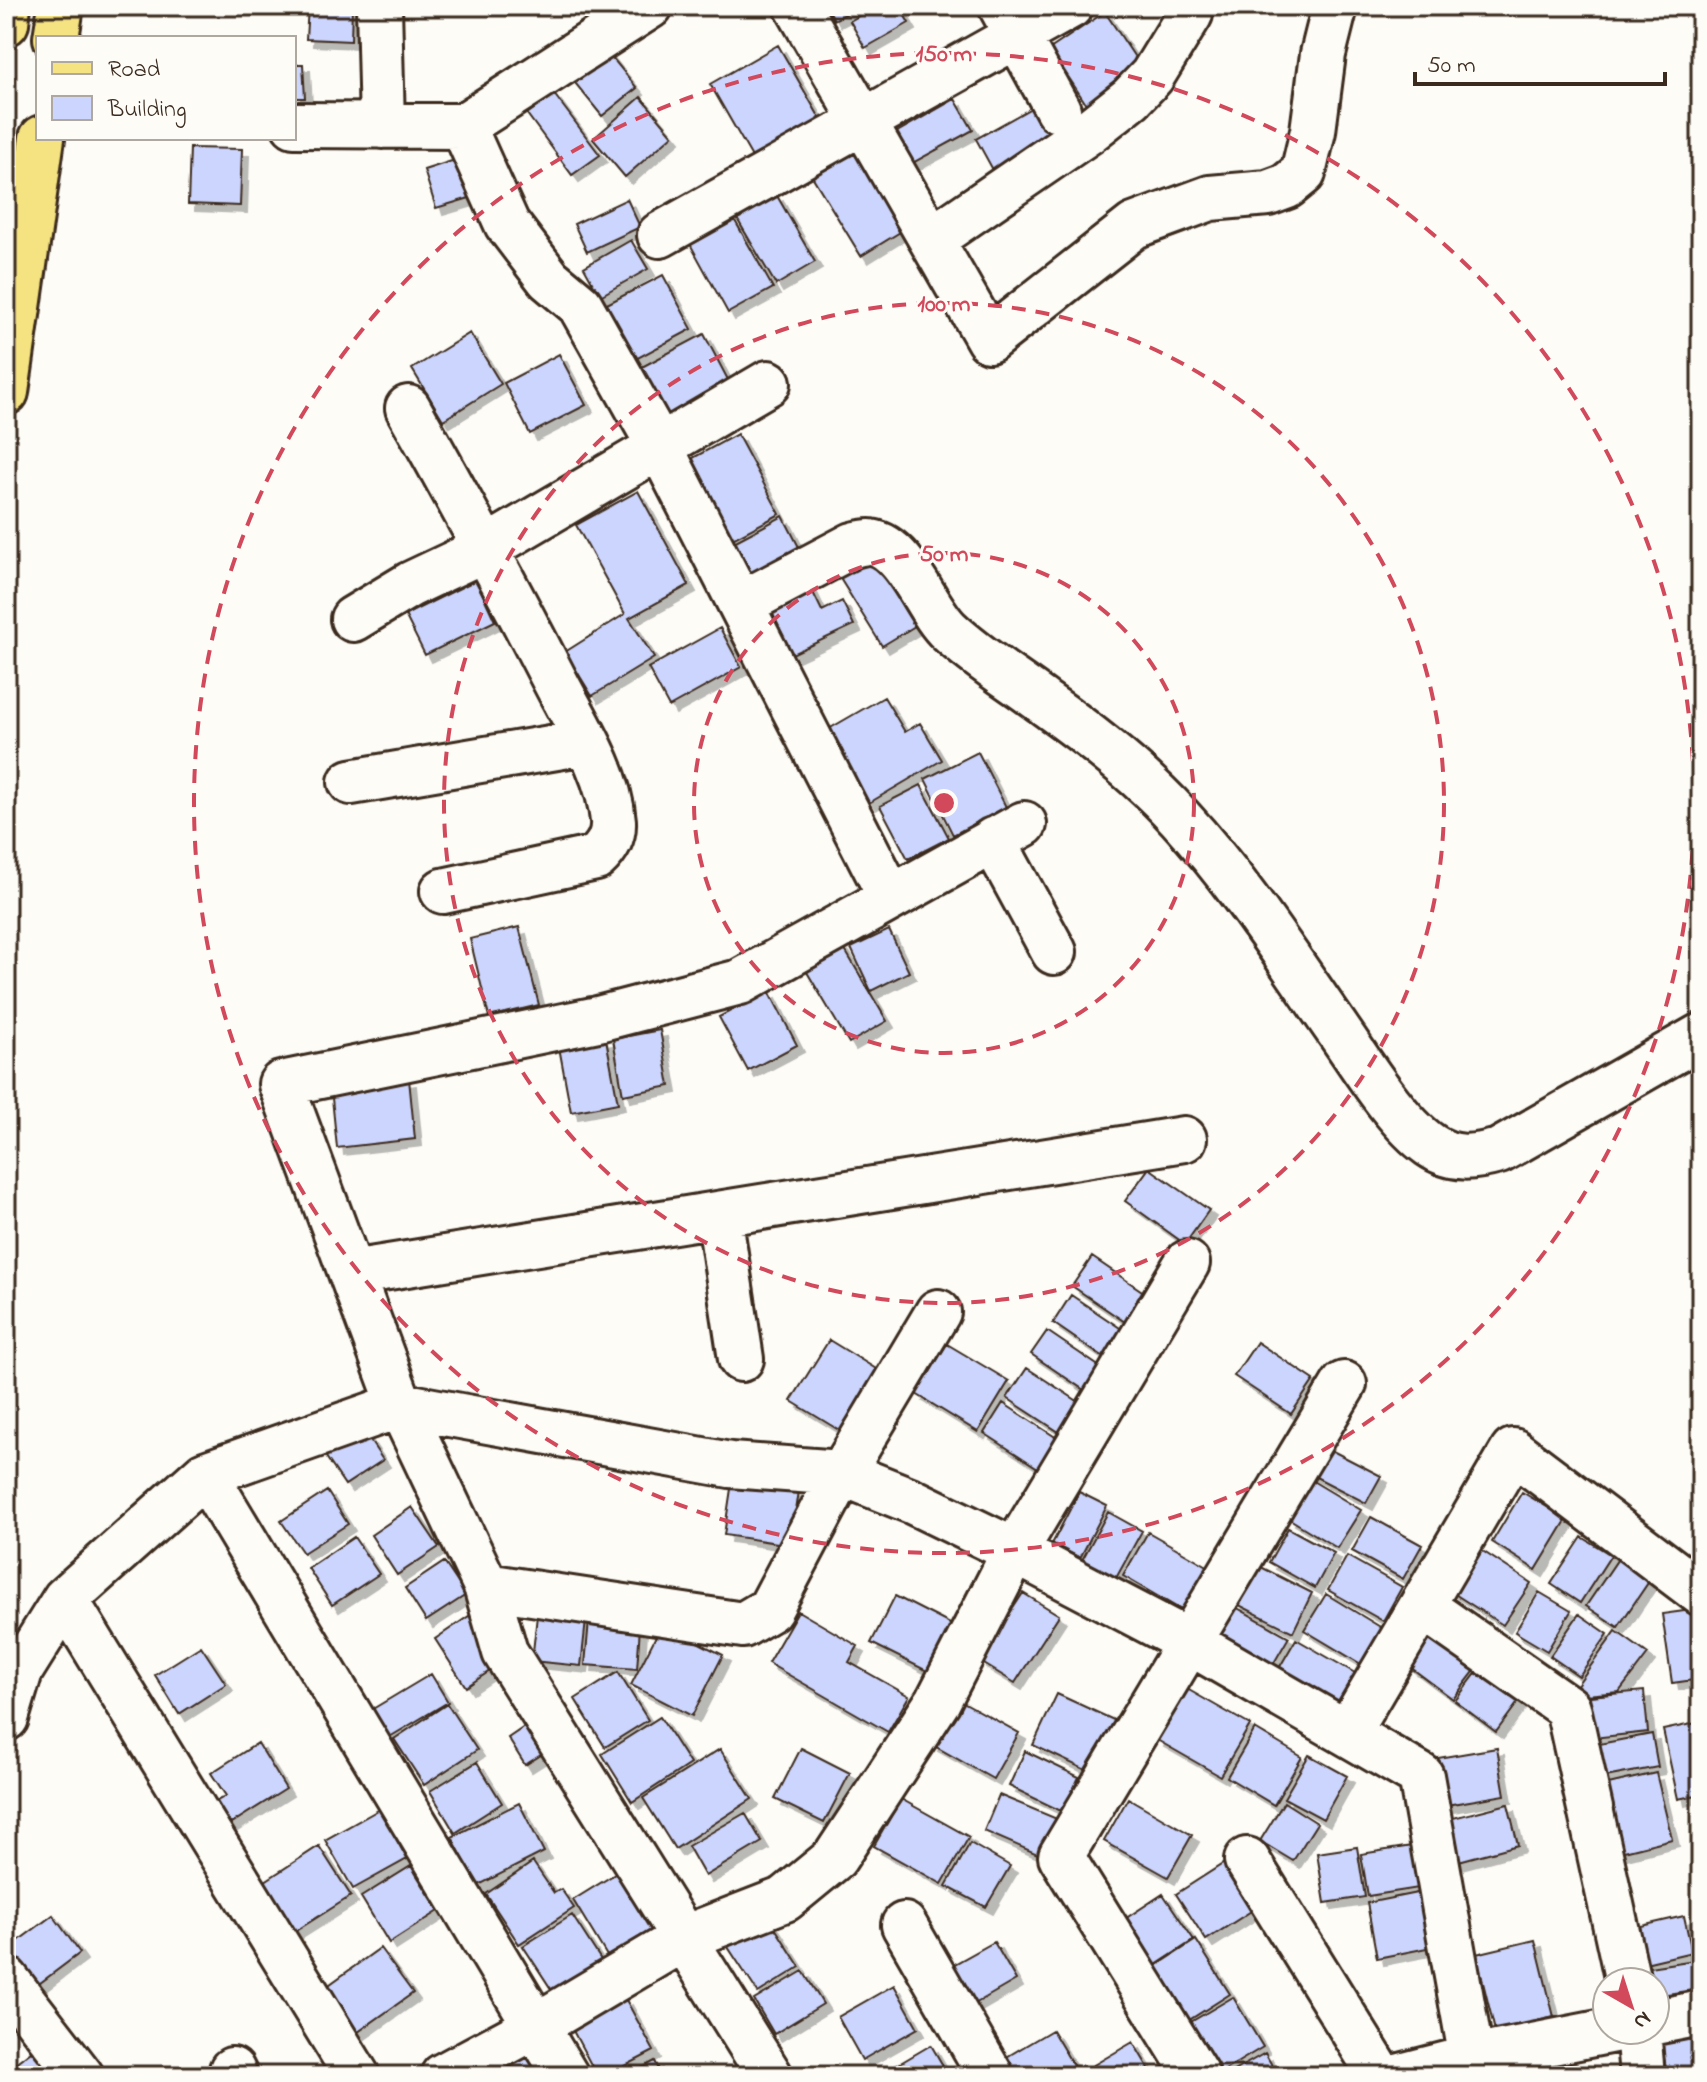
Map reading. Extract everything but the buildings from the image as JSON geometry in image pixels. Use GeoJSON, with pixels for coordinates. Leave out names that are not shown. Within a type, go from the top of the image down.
{"type":"FeatureCollection","features":[{"type":"Feature","properties":{"kind":"main road"},"geometry":{"type":"LineString","coordinates":[[6,23],[8,6]]}},
{"type":"Feature","properties":{"kind":"main road"},"geometry":{"type":"LineString","coordinates":[[56,36],[61,6]]}},
{"type":"Feature","properties":{"kind":"main road"},"geometry":{"type":"LineString","coordinates":[[6,392],[42,140]]}},
{"type":"Feature","properties":{"kind":"street"},"geometry":{"type":"LineString","coordinates":[[379,6],[382,126]]}},
{"type":"Feature","properties":{"kind":"street"},"geometry":{"type":"LineString","coordinates":[[296,125],[463,126],[650,6]]}},
{"type":"Feature","properties":{"kind":"street"},"geometry":{"type":"LineString","coordinates":[[797,6],[989,340],[1134,226],[1210,198],[1268,193],[1287,186],[1303,173],[1308,159],[1323,54],[1335,6]]}},
{"type":"Feature","properties":{"kind":"street"},"geometry":{"type":"LineString","coordinates":[[660,235],[865,122],[1010,21],[1070,6]]}},
{"type":"Feature","properties":{"kind":"street"},"geometry":{"type":"LineString","coordinates":[[932,239],[1088,132],[1131,98],[1152,76],[1190,14],[1190,6]]}},
{"type":"Feature","properties":{"kind":"street"},"geometry":{"type":"LineString","coordinates":[[1010,21],[1058,110]]}},
{"type":"Feature","properties":{"kind":"street"},"geometry":{"type":"LineString","coordinates":[[463,126],[507,224],[549,279],[580,305],[660,447],[890,896]]}},
{"type":"Feature","properties":{"kind":"street"},"geometry":{"type":"LineString","coordinates":[[353,619],[411,584],[487,548],[768,383]]}},
{"type":"Feature","properties":{"kind":"street"},"geometry":{"type":"LineString","coordinates":[[408,408],[487,548],[586,742],[606,789],[613,822],[612,836],[596,858],[443,891]]}},
{"type":"Feature","properties":{"kind":"street"},"geometry":{"type":"LineString","coordinates":[[741,604],[853,545],[871,542],[885,548],[906,568],[946,628],[979,657],[1101,744],[1179,817],[1240,889],[1408,1126],[1432,1146],[1472,1159],[1499,1151],[1701,1036]]}},
{"type":"Feature","properties":{"kind":"street"},"geometry":{"type":"LineString","coordinates":[[351,782],[586,742]]}},
{"type":"Feature","properties":{"kind":"street"},"geometry":{"type":"LineString","coordinates":[[770,2076],[505,1652],[486,1586],[400,1405],[281,1084],[598,1019],[740,982],[1008,832],[1054,952]]}},
{"type":"Feature","properties":{"kind":"street"},"geometry":{"type":"LineString","coordinates":[[351,1273],[1184,1139]]}},
{"type":"Feature","properties":{"kind":"street"},"geometry":{"type":"LineString","coordinates":[[719,1214],[741,1359]]}},
{"type":"Feature","properties":{"kind":"street"},"geometry":{"type":"LineString","coordinates":[[443,2076],[536,2026],[684,1938],[785,1899],[835,1858],[938,1701],[1015,1551],[1187,1263]]}},
{"type":"Feature","properties":{"kind":"street"},"geometry":{"type":"LineString","coordinates":[[486,1586],[743,1625],[770,1609],[842,1473],[938,1312]]}},
{"type":"Feature","properties":{"kind":"street"},"geometry":{"type":"LineString","coordinates":[[1197,2076],[1061,1856],[1344,1384]]}},
{"type":"Feature","properties":{"kind":"street"},"geometry":{"type":"LineString","coordinates":[[6,1718],[20,1671],[65,1599],[205,1474],[400,1405],[730,1465],[842,1473],[912,1501],[1015,1551],[1191,1643],[1421,1776],[1473,2067]]}},
{"type":"Feature","properties":{"kind":"street"},"geometry":{"type":"LineString","coordinates":[[1347,1733],[1513,1451],[1701,1593]]}},
{"type":"Feature","properties":{"kind":"street"},"geometry":{"type":"LineString","coordinates":[[205,1474],[566,2076]]}},
{"type":"Feature","properties":{"kind":"street"},"geometry":{"type":"LineString","coordinates":[[65,1599],[357,2076]]}},
{"type":"Feature","properties":{"kind":"street"},"geometry":{"type":"LineString","coordinates":[[1422,1606],[1568,1708],[1624,1966]]}},
{"type":"Feature","properties":{"kind":"street"},"geometry":{"type":"LineString","coordinates":[[1247,1860],[1381,2076]]}},
{"type":"Feature","properties":{"kind":"street"},"geometry":{"type":"LineString","coordinates":[[904,1925],[991,2076]]}},
{"type":"Feature","properties":{"kind":"street"},"geometry":{"type":"LineString","coordinates":[[6,1979],[81,2076]]}},
{"type":"Feature","properties":{"kind":"street"},"geometry":{"type":"LineString","coordinates":[[1671,2019],[1701,2013]]}},
{"type":"Feature","properties":{"kind":"street"},"geometry":{"type":"LineString","coordinates":[[1401,2076],[1473,2067],[1591,2036]]}},
{"type":"Feature","properties":{"kind":"street"},"geometry":{"type":"LineString","coordinates":[[1639,2046],[1642,2076]]}}]}
